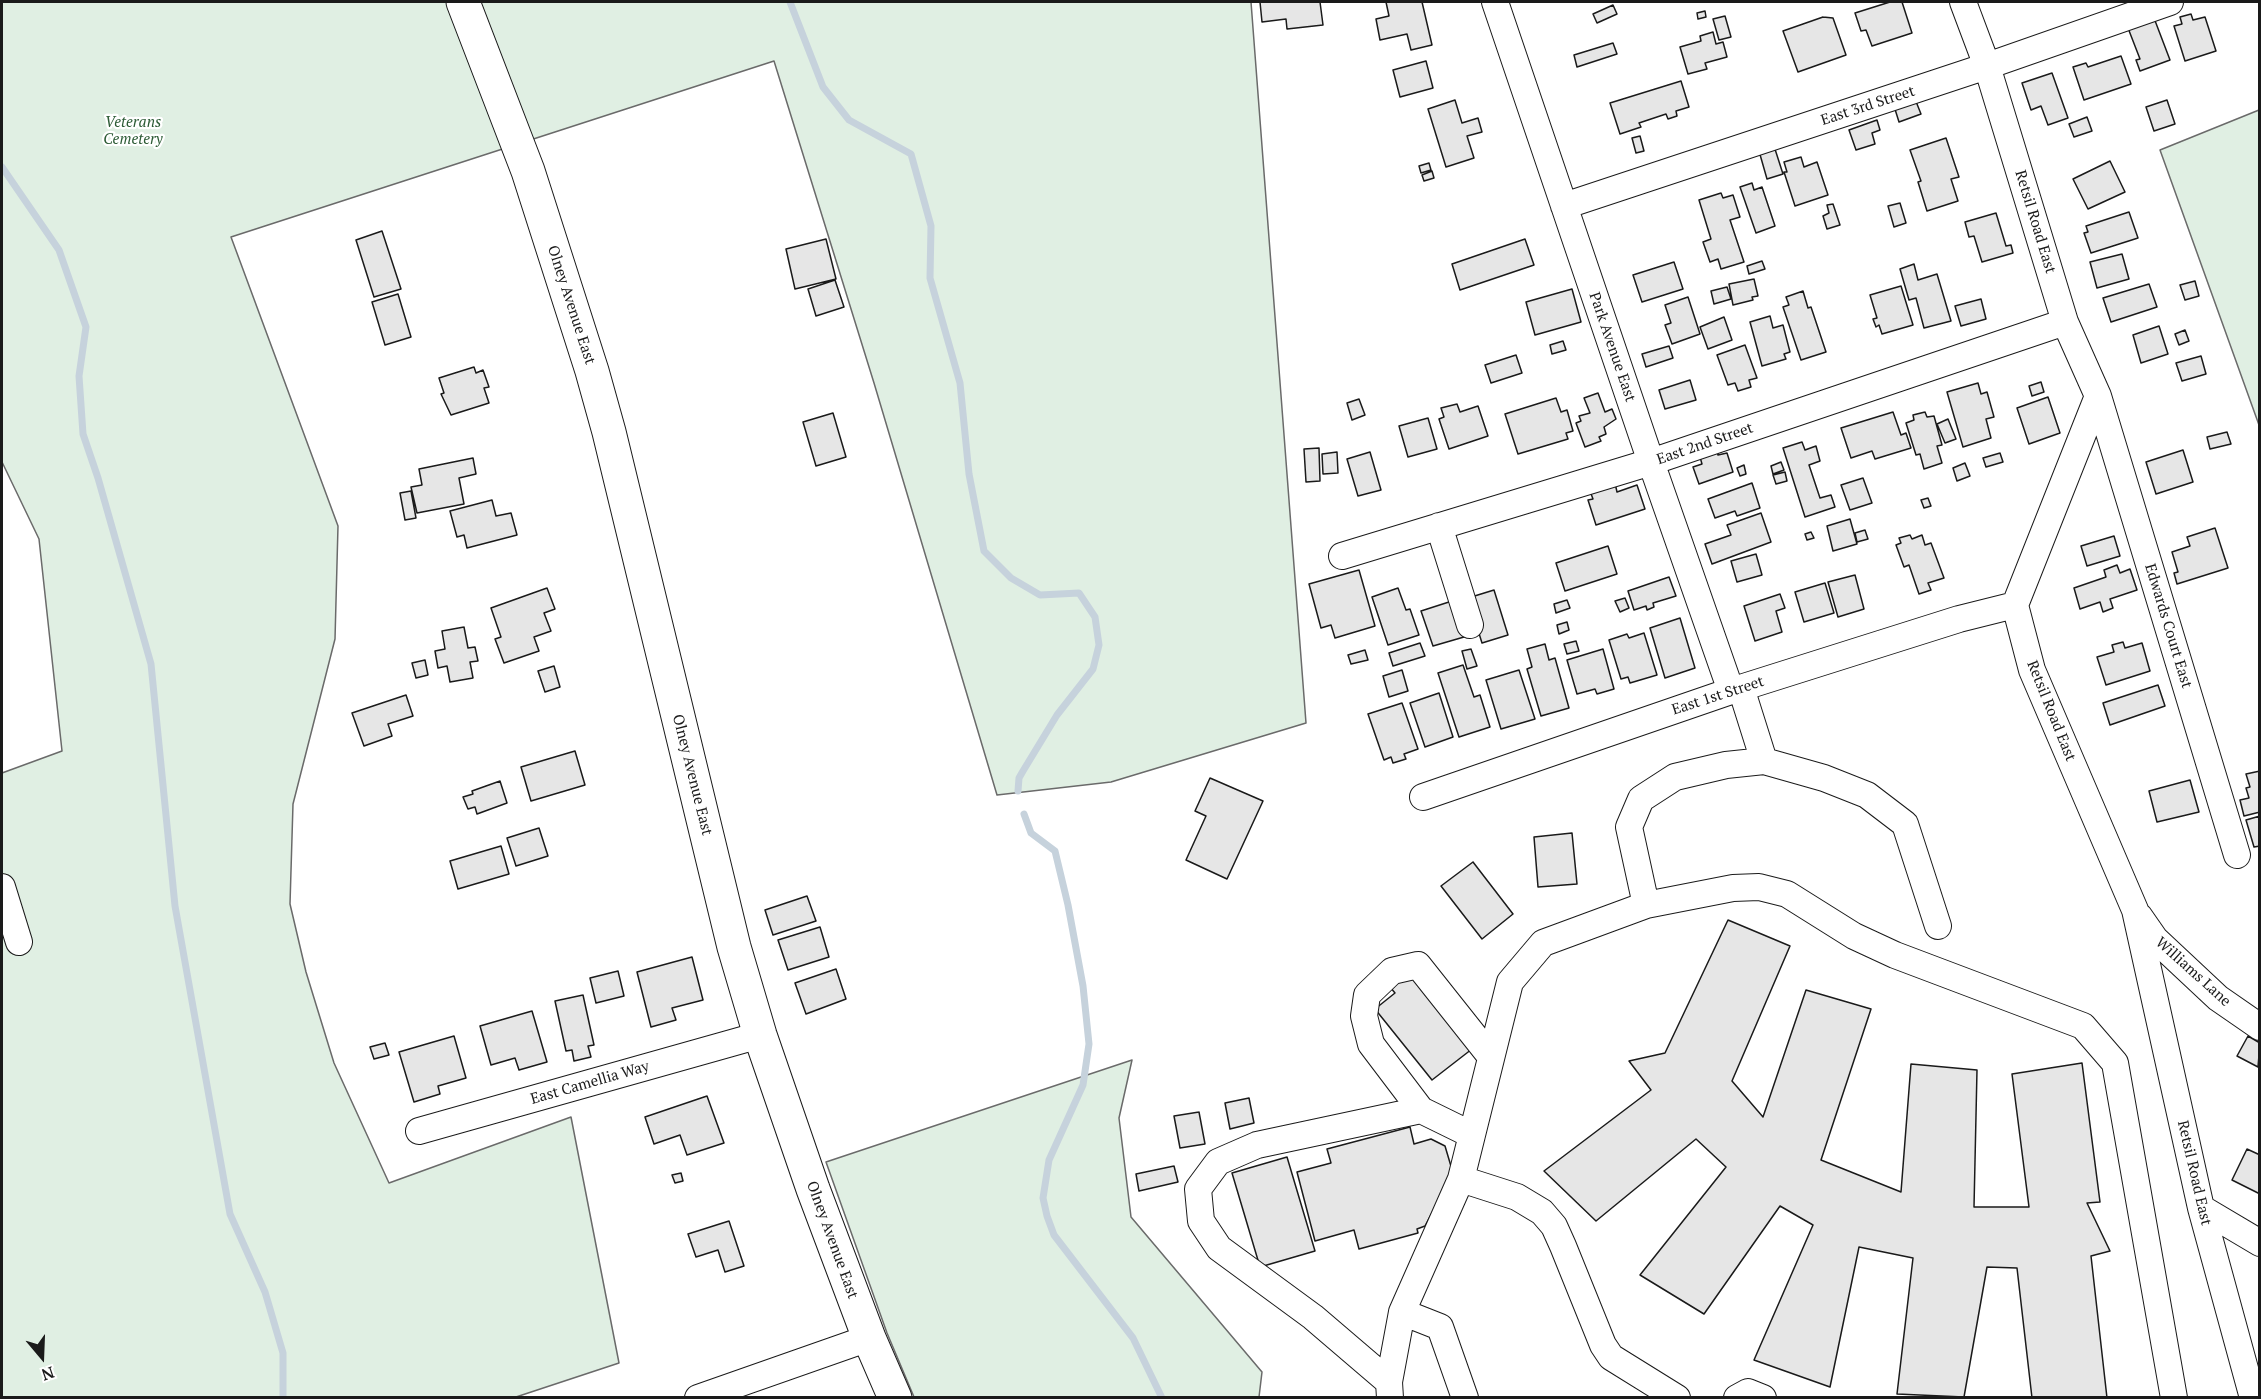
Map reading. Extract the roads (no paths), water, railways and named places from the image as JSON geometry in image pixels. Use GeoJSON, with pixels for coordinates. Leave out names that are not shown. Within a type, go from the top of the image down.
{"type":"FeatureCollection","features":[{"type":"Feature","properties":{"kind":"main road","name":"Olney Avenue East"},"geometry":{"type":"LineString","coordinates":[[463,2],[518,144],[572,305],[603,412],[734,947],[760,1035],[793,1133],[869,1338],[895,1398]]}},
{"type":"Feature","properties":{"kind":"street","name":"Park Avenue East"},"geometry":{"type":"LineString","coordinates":[[1495,2],[1651,462],[1764,761]]}},
{"type":"Feature","properties":{"kind":"street","name":"Retsil Road East"},"geometry":{"type":"LineString","coordinates":[[1963,2],[1987,66],[2065,321],[2098,396]]}},
{"type":"Feature","properties":{"kind":"street","name":"East 3rd Street"},"geometry":{"type":"LineString","coordinates":[[1564,206],[1987,66],[2170,2]]}},
{"type":"Feature","properties":{"kind":"street","name":"East 2nd Street"},"geometry":{"type":"LineString","coordinates":[[1342,556],[1651,462],[2065,321]]}},
{"type":"Feature","properties":{"kind":"street"},"geometry":{"type":"LineString","coordinates":[[2015,605],[2098,396]]}},
{"type":"Feature","properties":{"kind":"street","name":"Edwards Court East"},"geometry":{"type":"LineString","coordinates":[[2098,396],[2237,855]]}},
{"type":"Feature","properties":{"kind":"street"},"geometry":{"type":"LineString","coordinates":[[1439,526],[1470,625]]}},
{"type":"Feature","properties":{"kind":"street","name":"Retsil Road East"},"geometry":{"type":"LineString","coordinates":[[2015,605],[2032,670],[2134,910],[2201,1208],[2253,1398]]}},
{"type":"Feature","properties":{"kind":"street","name":"East 1st Street"},"geometry":{"type":"LineString","coordinates":[[1423,797],[1736,690],[1959,620],[2015,605]]}},
{"type":"Feature","properties":{"kind":"street"},"geometry":{"type":"LineString","coordinates":[[1646,905],[1629,827],[1641,799],[1675,777],[1726,765],[1764,761],[1824,778],[1867,795],[1905,824],[1938,926]]}},
{"type":"Feature","properties":{"kind":"street"},"geometry":{"type":"LineString","coordinates":[[2,887],[19,942]]}},
{"type":"Feature","properties":{"kind":"street"},"geometry":{"type":"LineString","coordinates":[[1390,1390],[1402,1312],[1461,1179],[1510,982],[1544,943],[1646,905],[1733,888],[1759,887],[1787,894],[1854,936],[1895,955],[2083,1026],[2115,1063],[2174,1398]]}},
{"type":"Feature","properties":{"kind":"street","name":"Williams Lane"},"geometry":{"type":"LineString","coordinates":[[2134,910],[2155,939],[2218,998],[2259,1027]]}},
{"type":"Feature","properties":{"kind":"street"},"geometry":{"type":"LineString","coordinates":[[1472,1136],[1420,1110],[1371,1044],[1364,1016],[1367,995],[1392,971],[1418,965],[1491,1057]]}},
{"type":"Feature","properties":{"kind":"street","name":"East Camellia Way"},"geometry":{"type":"LineString","coordinates":[[419,1131],[760,1035]]}},
{"type":"Feature","properties":{"kind":"street"},"geometry":{"type":"LineString","coordinates":[[1390,1390],[1313,1317],[1219,1248],[1201,1221],[1198,1189],[1218,1162],[1257,1145],[1420,1110]]}},
{"type":"Feature","properties":{"kind":"street"},"geometry":{"type":"LineString","coordinates":[[1461,1179],[1517,1197],[1542,1212],[1554,1226],[1603,1345],[1611,1357],[1677,1398]]}},
{"type":"Feature","properties":{"kind":"street"},"geometry":{"type":"LineString","coordinates":[[2201,1208],[2259,1243]]}},
{"type":"Feature","properties":{"kind":"street"},"geometry":{"type":"LineString","coordinates":[[1402,1312],[1440,1327],[1465,1398]]}},
{"type":"Feature","properties":{"kind":"street"},"geometry":{"type":"LineString","coordinates":[[698,1398],[869,1338]]}},
{"type":"Feature","properties":{"kind":"street"},"geometry":{"type":"LineString","coordinates":[[1737,1398],[1748,1392],[1762,1398]]}},
{"type":"Feature","properties":{"kind":"waterway"},"geometry":{"type":"LineString","coordinates":[[790,2],[823,87],[849,120],[911,154],[931,226],[930,278],[960,383],[969,474],[984,551],[1011,578],[1040,595],[1079,593],[1095,617],[1099,645],[1093,669],[1057,715],[1019,778],[1018,791]]}},
{"type":"Feature","properties":{"kind":"waterway"},"geometry":{"type":"LineString","coordinates":[[2,167],[59,250],[86,327],[79,376],[83,434],[98,478],[151,664],[175,906],[230,1214],[265,1292],[283,1353],[283,1398]]}},
{"type":"Feature","properties":{"kind":"waterway"},"geometry":{"type":"LineString","coordinates":[[1024,814],[1031,833],[1055,851],[1083,986],[1089,1044],[1083,1085],[1049,1160],[1043,1198],[1047,1216],[1054,1235],[1133,1338],[1162,1398]]}},
{"type":"Feature","properties":{"kind":"park label","name":"Veterans Cemetery"},"geometry":{"type":"Point","coordinates":[133,132]}}]}
